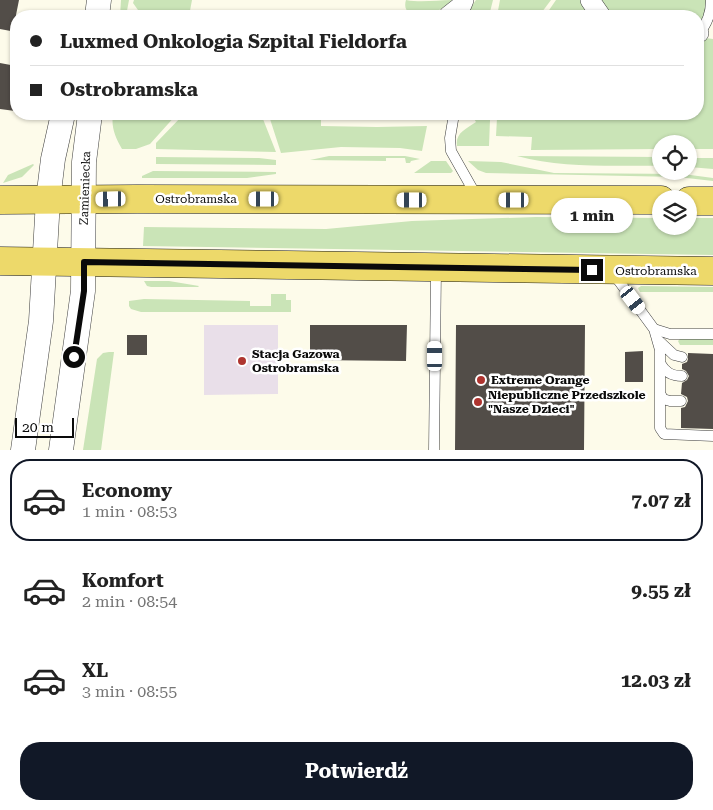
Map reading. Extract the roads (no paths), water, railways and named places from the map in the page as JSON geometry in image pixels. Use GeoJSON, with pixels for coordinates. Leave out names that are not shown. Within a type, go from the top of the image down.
{"type":"FeatureCollection","features":[{"type":"Feature","properties":{"kind":"main road","name":"Ostrobramska"},"geometry":{"type":"LineString","coordinates":[[0,200],[652,200]]}},
{"type":"Feature","properties":{"kind":"main road"},"geometry":{"type":"LineString","coordinates":[[697,201],[713,201]]}},
{"type":"Feature","properties":{"kind":"main road","name":"Ostrobramska"},"geometry":{"type":"LineString","coordinates":[[0,261],[713,271]]}},
{"type":"Feature","properties":{"kind":"street"},"geometry":{"type":"LineString","coordinates":[[456,10],[462,5],[464,0]]}},
{"type":"Feature","properties":{"kind":"street"},"geometry":{"type":"LineString","coordinates":[[23,450],[42,322],[48,200],[53,159],[62,120]]}},
{"type":"Feature","properties":{"kind":"street","name":"Zamieniecka"},"geometry":{"type":"LineString","coordinates":[[61,450],[81,312],[84,262],[84,162],[89,120]]}},
{"type":"Feature","properties":{"kind":"lane"},"geometry":{"type":"LineString","coordinates":[[704,27],[711,11],[712,0]]}},
{"type":"Feature","properties":{"kind":"lane"},"geometry":{"type":"LineString","coordinates":[[453,120],[450,138],[451,151],[479,200]]}},
{"type":"Feature","properties":{"kind":"lane"},"geometry":{"type":"LineString","coordinates":[[434,450],[436,268]]}},
{"type":"Feature","properties":{"kind":"lane"},"geometry":{"type":"LineString","coordinates":[[611,271],[654,329],[659,342],[660,428],[664,434],[713,436]]}},
{"type":"Feature","properties":{"kind":"lane"},"geometry":{"type":"LineString","coordinates":[[654,329],[670,334],[713,334]]}},
{"type":"Feature","properties":{"kind":"lane"},"geometry":{"type":"LineString","coordinates":[[659,342],[674,355],[682,357]]}},
{"type":"Feature","properties":{"kind":"lane"},"geometry":{"type":"LineString","coordinates":[[660,363],[669,374],[682,376]]}},
{"type":"Feature","properties":{"kind":"lane"},"geometry":{"type":"LineString","coordinates":[[660,393],[663,399],[681,402]]}},
{"type":"Feature","properties":{"kind":"place","name":"Stacja Gazowa Ostrobramska"},"geometry":{"type":"Point","coordinates":[242,361]}},
{"type":"Feature","properties":{"kind":"place","name":"Extreme Orange"},"geometry":{"type":"Point","coordinates":[481,380]}},
{"type":"Feature","properties":{"kind":"place","name":"Niepubliczne Przedszkole \"Nasze Dzieci\""},"geometry":{"type":"Point","coordinates":[478,402]}}]}
